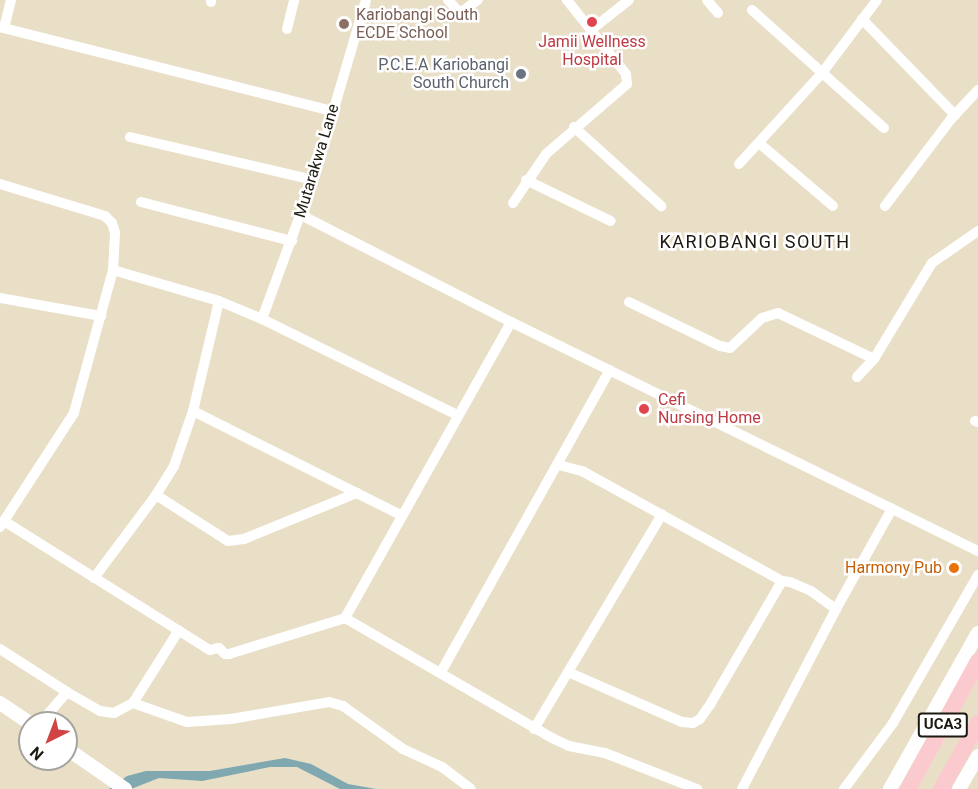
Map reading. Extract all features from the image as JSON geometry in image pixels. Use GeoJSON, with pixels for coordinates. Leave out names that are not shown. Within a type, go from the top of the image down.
{"type":"FeatureCollection","features":[{"type":"Feature","properties":{"kind":"main road","name":"UCA3"},"geometry":{"type":"LineString","coordinates":[[898,786],[978,633]]}},
{"type":"Feature","properties":{"kind":"main road","name":"UCA3"},"geometry":{"type":"LineString","coordinates":[[898,786],[928,752],[978,660]]}},
{"type":"Feature","properties":{"kind":"main road"},"geometry":{"type":"LineString","coordinates":[[0,703],[18,715]]}},
{"type":"Feature","properties":{"kind":"main road","name":"UCA3"},"geometry":{"type":"LineString","coordinates":[[941,789],[978,723]]}},
{"type":"Feature","properties":{"kind":"main road"},"geometry":{"type":"LineString","coordinates":[[78,756],[120,786]]}},
{"type":"Feature","properties":{"kind":"main road","name":"UCA3"},"geometry":{"type":"LineString","coordinates":[[960,788],[978,756]]}},
{"type":"Feature","properties":{"kind":"street"},"geometry":{"type":"LineString","coordinates":[[11,0],[2,28],[332,111]]}},
{"type":"Feature","properties":{"kind":"street"},"geometry":{"type":"LineString","coordinates":[[287,29],[294,0]]}},
{"type":"Feature","properties":{"kind":"street","name":"Mutarakwa Lane"},"geometry":{"type":"LineString","coordinates":[[262,319],[313,180],[366,0]]}},
{"type":"Feature","properties":{"kind":"street"},"geometry":{"type":"LineString","coordinates":[[448,0],[460,13],[478,0]]}},
{"type":"Feature","properties":{"kind":"street"},"geometry":{"type":"LineString","coordinates":[[513,203],[526,180],[546,154],[574,128],[625,88],[628,79],[592,29],[567,0]]}},
{"type":"Feature","properties":{"kind":"street"},"geometry":{"type":"LineString","coordinates":[[592,29],[628,0]]}},
{"type":"Feature","properties":{"kind":"street"},"geometry":{"type":"LineString","coordinates":[[707,0],[718,13]]}},
{"type":"Feature","properties":{"kind":"street"},"geometry":{"type":"LineString","coordinates":[[739,164],[822,73],[877,0]]}},
{"type":"Feature","properties":{"kind":"street"},"geometry":{"type":"LineString","coordinates":[[752,10],[884,128]]}},
{"type":"Feature","properties":{"kind":"street"},"geometry":{"type":"LineString","coordinates":[[862,19],[955,115]]}},
{"type":"Feature","properties":{"kind":"street"},"geometry":{"type":"LineString","coordinates":[[885,206],[955,115],[978,90]]}},
{"type":"Feature","properties":{"kind":"street"},"geometry":{"type":"LineString","coordinates":[[574,128],[661,206]]}},
{"type":"Feature","properties":{"kind":"street"},"geometry":{"type":"LineString","coordinates":[[130,137],[313,180]]}},
{"type":"Feature","properties":{"kind":"street"},"geometry":{"type":"LineString","coordinates":[[759,143],[833,206]]}},
{"type":"Feature","properties":{"kind":"street"},"geometry":{"type":"LineString","coordinates":[[526,180],[611,221]]}},
{"type":"Feature","properties":{"kind":"street"},"geometry":{"type":"LineString","coordinates":[[0,184],[109,219],[115,233],[113,270],[74,413],[2,524],[210,650],[219,648],[225,654],[230,654],[345,618],[401,514],[511,322]]}},
{"type":"Feature","properties":{"kind":"street"},"geometry":{"type":"LineString","coordinates":[[141,202],[292,242]]}},
{"type":"Feature","properties":{"kind":"street"},"geometry":{"type":"LineString","coordinates":[[301,215],[511,322],[978,551]]}},
{"type":"Feature","properties":{"kind":"street"},"geometry":{"type":"LineString","coordinates":[[857,377],[874,358],[932,262],[978,231]]}},
{"type":"Feature","properties":{"kind":"street"},"geometry":{"type":"LineString","coordinates":[[113,270],[219,301],[262,319],[457,415]]}},
{"type":"Feature","properties":{"kind":"street"},"geometry":{"type":"LineString","coordinates":[[0,298],[101,315]]}},
{"type":"Feature","properties":{"kind":"street"},"geometry":{"type":"LineString","coordinates":[[94,578],[156,495],[174,466],[193,411],[219,301]]}},
{"type":"Feature","properties":{"kind":"street"},"geometry":{"type":"LineString","coordinates":[[629,302],[720,346],[730,348],[762,318],[778,313],[874,358]]}},
{"type":"Feature","properties":{"kind":"street"},"geometry":{"type":"LineString","coordinates":[[441,672],[559,465],[610,370]]}},
{"type":"Feature","properties":{"kind":"street"},"geometry":{"type":"LineString","coordinates":[[193,411],[401,514]]}},
{"type":"Feature","properties":{"kind":"street"},"geometry":{"type":"LineString","coordinates":[[559,465],[582,471],[782,581],[811,591],[836,609]]}},
{"type":"Feature","properties":{"kind":"street"},"geometry":{"type":"LineString","coordinates":[[156,495],[228,542],[244,539],[357,493]]}},
{"type":"Feature","properties":{"kind":"street"},"geometry":{"type":"LineString","coordinates":[[742,789],[836,609],[892,509]]}},
{"type":"Feature","properties":{"kind":"street"},"geometry":{"type":"LineString","coordinates":[[534,729],[662,514]]}},
{"type":"Feature","properties":{"kind":"street"},"geometry":{"type":"LineString","coordinates":[[844,789],[893,723],[978,575]]}},
{"type":"Feature","properties":{"kind":"street"},"geometry":{"type":"LineString","coordinates":[[567,672],[682,722],[693,723],[706,711],[782,581]]}},
{"type":"Feature","properties":{"kind":"street"},"geometry":{"type":"LineString","coordinates":[[345,618],[441,672],[534,729],[569,746],[605,753],[697,789]]}},
{"type":"Feature","properties":{"kind":"street"},"geometry":{"type":"LineString","coordinates":[[0,650],[100,711],[114,712],[133,703],[179,630]]}},
{"type":"Feature","properties":{"kind":"street"},"geometry":{"type":"LineString","coordinates":[[50,711],[67,692]]}},
{"type":"Feature","properties":{"kind":"street"},"geometry":{"type":"LineString","coordinates":[[133,703],[187,722],[231,719],[320,701],[336,703],[349,709],[403,749],[442,768],[471,789]]}},
{"type":"Feature","properties":{"kind":"water"},"geometry":{"type":"Polygon","coordinates":[[[285,758],[311,764],[348,784],[376,789],[340,789],[297,767],[270,767],[202,781],[159,778],[131,789],[109,789],[127,776],[146,771],[210,771],[285,758]]]}},
{"type":"Feature","properties":{"kind":"place","name":"Jamii Wellness Hospital"},"geometry":{"type":"Point","coordinates":[592,22]}},
{"type":"Feature","properties":{"kind":"place","name":"Kariobangi South ECDE School"},"geometry":{"type":"Point","coordinates":[344,24]}},
{"type":"Feature","properties":{"kind":"place","name":"P.C.E.A Kariobangi South Church"},"geometry":{"type":"Point","coordinates":[521,74]}},
{"type":"Feature","properties":{"kind":"place","name":"Cefi Nursing Home"},"geometry":{"type":"Point","coordinates":[644,409]}},
{"type":"Feature","properties":{"kind":"place","name":"Harmony Pub"},"geometry":{"type":"Point","coordinates":[954,568]}},
{"type":"Feature","properties":{"kind":"district","name":"KARIOBANGI SOUTH"},"geometry":{"type":"Point","coordinates":[755,242]}}]}
